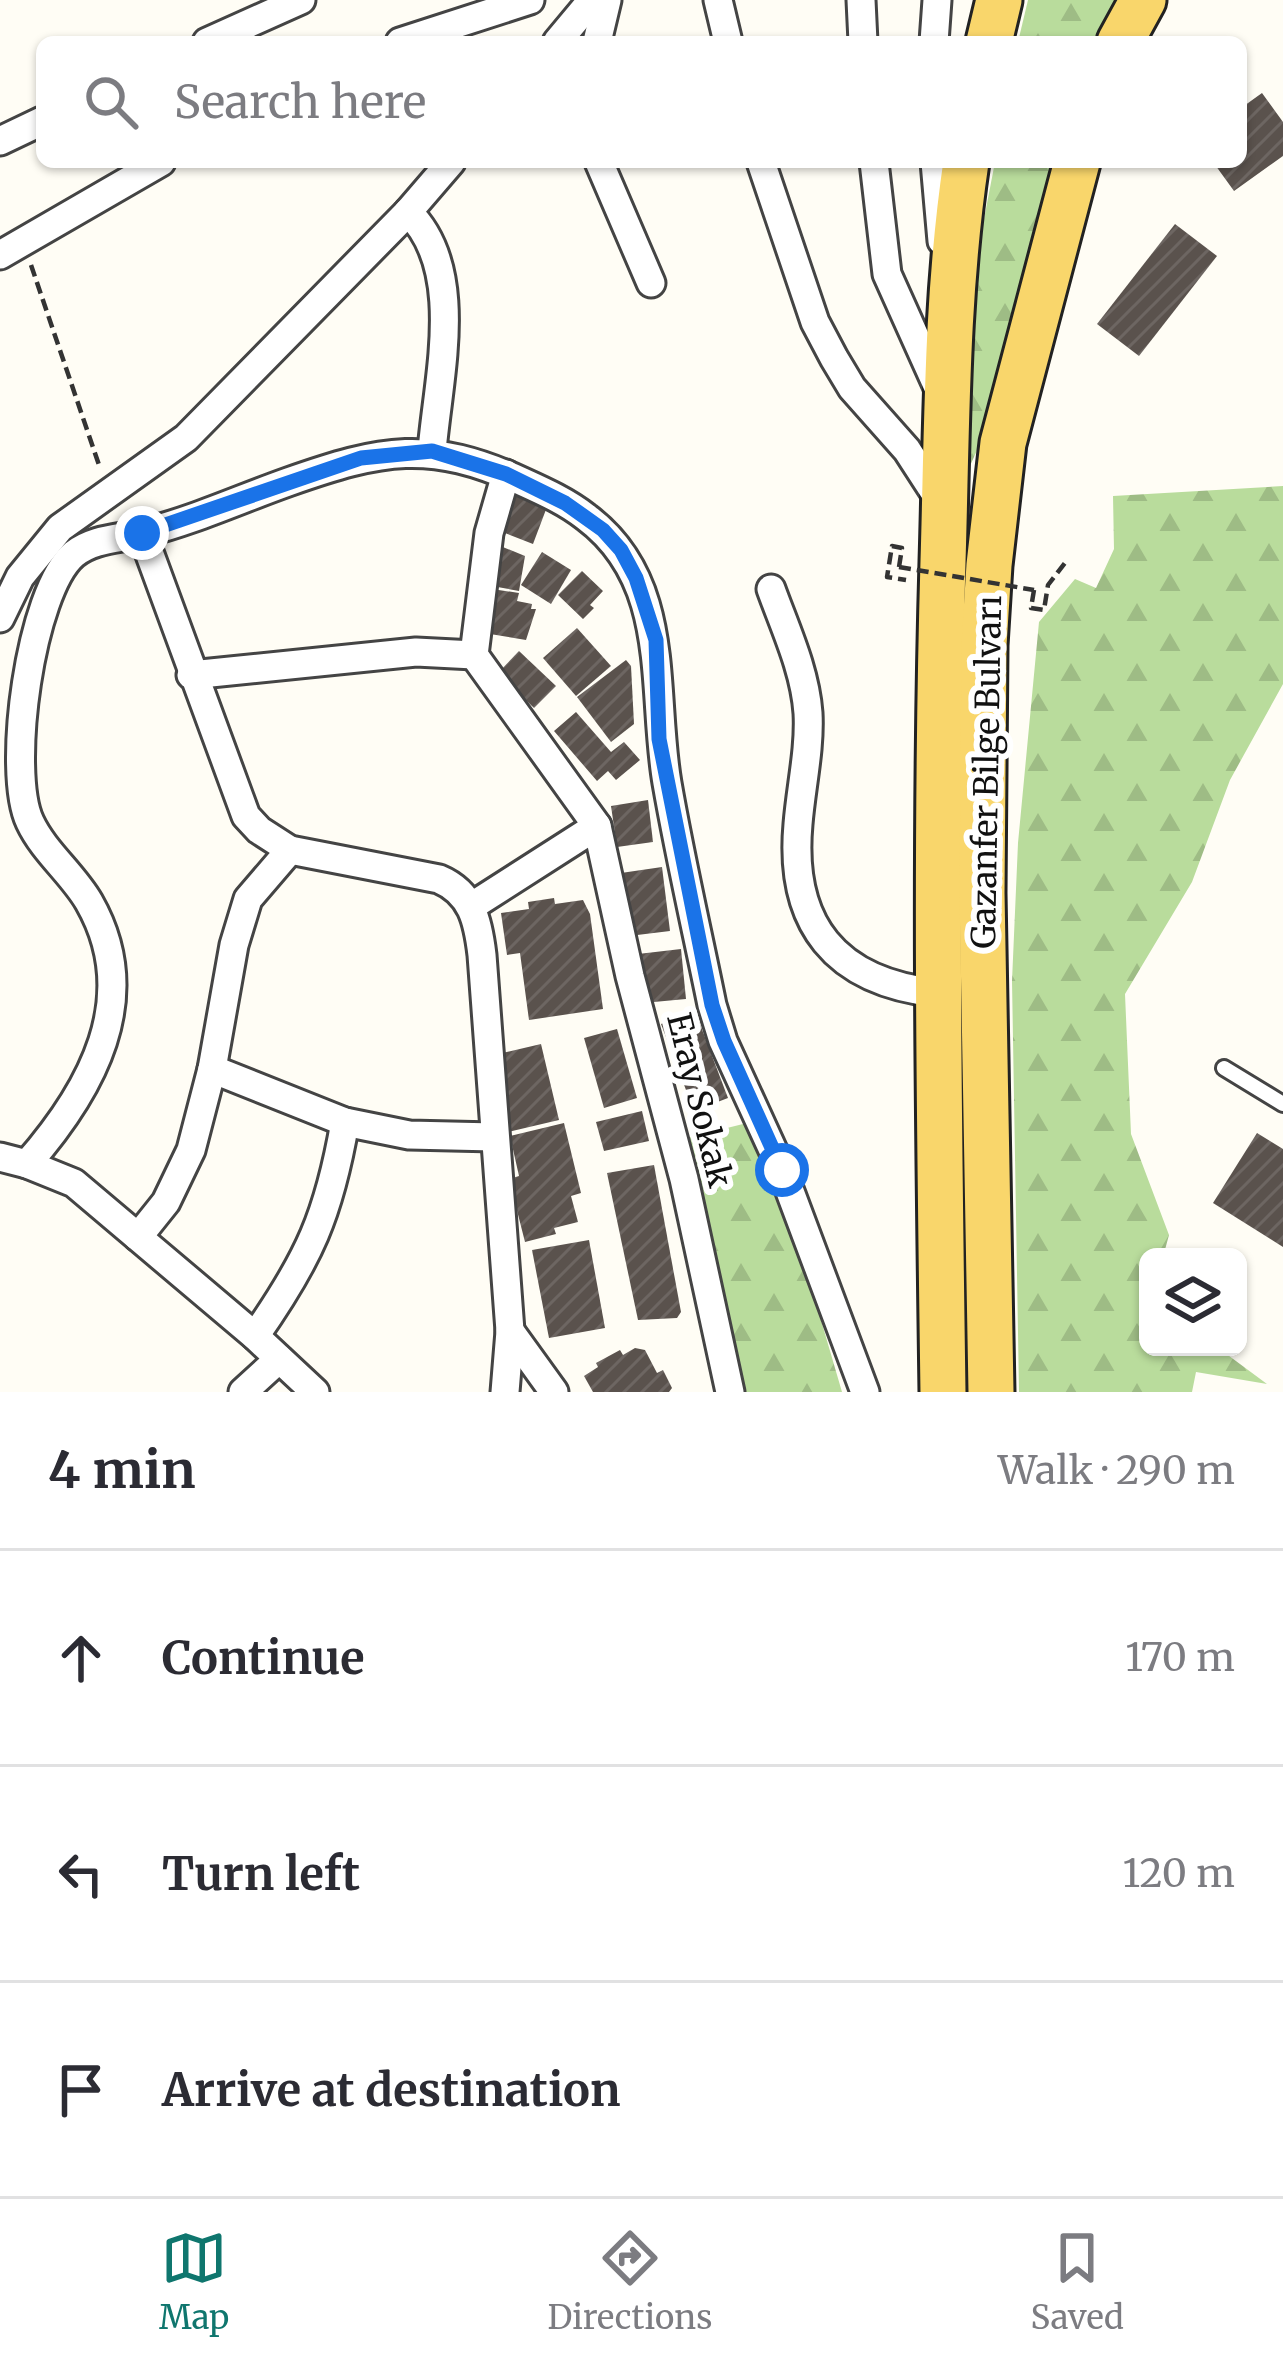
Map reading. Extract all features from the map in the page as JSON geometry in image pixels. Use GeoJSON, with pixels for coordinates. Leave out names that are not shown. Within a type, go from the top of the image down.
{"type":"FeatureCollection","features":[{"type":"Feature","properties":{"kind":"main road"},"geometry":{"type":"LineString","coordinates":[[990,36],[999,0]]}},
{"type":"Feature","properties":{"kind":"main road"},"geometry":{"type":"LineString","coordinates":[[1123,36],[1143,0]]}},
{"type":"Feature","properties":{"kind":"main road","name":"Gazanfer Bilge Bulvarı"},"geometry":{"type":"LineString","coordinates":[[943,1392],[938,739],[949,300],[965,168]]}},
{"type":"Feature","properties":{"kind":"main road","name":"Gazanfer Bilge Bulvarı"},"geometry":{"type":"LineString","coordinates":[[991,1392],[982,893],[989,566],[1003,443],[1075,168]]}},
{"type":"Feature","properties":{"kind":"street"},"geometry":{"type":"LineString","coordinates":[[220,36],[301,0]]}},
{"type":"Feature","properties":{"kind":"street"},"geometry":{"type":"LineString","coordinates":[[419,36],[530,0]]}},
{"type":"Feature","properties":{"kind":"street"},"geometry":{"type":"LineString","coordinates":[[562,36],[592,0]]}},
{"type":"Feature","properties":{"kind":"street"},"geometry":{"type":"LineString","coordinates":[[598,36],[607,0]]}},
{"type":"Feature","properties":{"kind":"street"},"geometry":{"type":"LineString","coordinates":[[718,0],[727,36]]}},
{"type":"Feature","properties":{"kind":"street"},"geometry":{"type":"LineString","coordinates":[[861,0],[863,36]]}},
{"type":"Feature","properties":{"kind":"street"},"geometry":{"type":"LineString","coordinates":[[935,36],[938,0]]}},
{"type":"Feature","properties":{"kind":"street"},"geometry":{"type":"LineString","coordinates":[[0,140],[36,124]]}},
{"type":"Feature","properties":{"kind":"street"},"geometry":{"type":"LineString","coordinates":[[11,249],[151,168]]}},
{"type":"Feature","properties":{"kind":"street"},"geometry":{"type":"LineString","coordinates":[[0,618],[36,553],[74,518],[186,438],[446,168]]}},
{"type":"Feature","properties":{"kind":"street"},"geometry":{"type":"LineString","coordinates":[[602,168],[651,283]]}},
{"type":"Feature","properties":{"kind":"street"},"geometry":{"type":"LineString","coordinates":[[763,168],[815,322],[834,358],[851,388],[907,450],[945,508]]}},
{"type":"Feature","properties":{"kind":"street"},"geometry":{"type":"LineString","coordinates":[[875,168],[887,274],[945,402]]}},
{"type":"Feature","properties":{"kind":"street"},"geometry":{"type":"LineString","coordinates":[[935,168],[949,300]]}},
{"type":"Feature","properties":{"kind":"street"},"geometry":{"type":"LineString","coordinates":[[408,212],[430,237],[441,278],[443,320],[432,451]]}},
{"type":"Feature","properties":{"kind":"street"},"geometry":{"type":"LineString","coordinates":[[315,1392],[74,1183],[14,1161],[83,1093],[108,1020],[110,956],[87,899],[31,826],[19,773],[40,620],[66,564],[92,544],[142,533],[361,458],[432,451],[506,474],[565,503],[603,530],[636,578],[656,640],[659,739],[712,1005],[782,1170],[865,1392]]}},
{"type":"Feature","properties":{"kind":"street"},"geometry":{"type":"LineString","coordinates":[[472,906],[598,826],[474,656],[488,533],[506,474]]}},
{"type":"Feature","properties":{"kind":"street"},"geometry":{"type":"LineString","coordinates":[[74,518],[92,544]]}},
{"type":"Feature","properties":{"kind":"street"},"geometry":{"type":"LineString","coordinates":[[142,533],[246,816],[290,850],[439,879],[453,885],[472,906],[482,955],[510,1331],[505,1392]]}},
{"type":"Feature","properties":{"kind":"street"},"geometry":{"type":"LineString","coordinates":[[770,589],[805,689],[808,728],[797,861],[814,928],[834,953],[851,964],[893,985],[937,993]]}},
{"type":"Feature","properties":{"kind":"street"},"geometry":{"type":"LineString","coordinates":[[191,675],[416,652],[474,656]]}},
{"type":"Feature","properties":{"kind":"street","name":"Eray Sokak"},"geometry":{"type":"LineString","coordinates":[[598,826],[730,1392]]}},
{"type":"Feature","properties":{"kind":"street"},"geometry":{"type":"LineString","coordinates":[[138,1237],[179,1180],[212,1069],[242,917],[259,883],[290,850]]}},
{"type":"Feature","properties":{"kind":"street"},"geometry":{"type":"LineString","coordinates":[[212,1069],[345,1122],[409,1135],[494,1137]]}},
{"type":"Feature","properties":{"kind":"street"},"geometry":{"type":"LineString","coordinates":[[255,1336],[314,1244],[335,1180],[345,1122]]}},
{"type":"Feature","properties":{"kind":"street"},"geometry":{"type":"LineString","coordinates":[[510,1331],[554,1392]]}},
{"type":"Feature","properties":{"kind":"street"},"geometry":{"type":"LineString","coordinates":[[243,1392],[279,1359]]}},
{"type":"Feature","properties":{"kind":"lane"},"geometry":{"type":"LineString","coordinates":[[1224,1068],[1283,1104]]}},
{"type":"Feature","properties":{"kind":"path"},"geometry":{"type":"LineString","coordinates":[[11,249],[108,493]]}},
{"type":"Feature","properties":{"kind":"path"},"geometry":{"type":"LineString","coordinates":[[906,580],[887,577],[892,546],[902,548],[899,567],[1034,590],[1031,608],[1044,610],[1048,585],[1068,559]]}},
{"type":"Feature","properties":{"kind":"green space"},"geometry":{"type":"Polygon","coordinates":[[[1028,0],[1136,0],[1115,36],[1019,36],[1028,0]]]}},
{"type":"Feature","properties":{"kind":"green space"},"geometry":{"type":"Polygon","coordinates":[[[994,168],[1066,168],[968,470],[972,281],[994,168]]]}},
{"type":"Feature","properties":{"kind":"green space"},"geometry":{"type":"Polygon","coordinates":[[[1283,486],[1283,684],[1230,780],[1192,882],[1125,994],[1131,1134],[1169,1235],[1165,1248],[1139,1248],[1139,1356],[1229,1356],[1267,1384],[1196,1372],[1192,1392],[1019,1392],[1012,981],[1018,843],[1039,622],[1075,579],[1096,588],[1114,549],[1113,496],[1283,486]]]}},
{"type":"Feature","properties":{"kind":"green space"},"geometry":{"type":"Polygon","coordinates":[[[747,1123],[751,1140],[759,1139],[842,1392],[743,1392],[683,1139],[747,1123]]]}},
{"type":"Feature","properties":{"kind":"building"},"geometry":{"type":"Polygon","coordinates":[[[1262,93],[1283,122],[1283,156],[1234,191],[1217,168],[1247,168],[1247,104],[1262,93]]]}},
{"type":"Feature","properties":{"kind":"building"},"geometry":{"type":"Polygon","coordinates":[[[1175,224],[1217,256],[1139,356],[1097,324],[1175,224]]]}},
{"type":"Feature","properties":{"kind":"building"},"geometry":{"type":"Polygon","coordinates":[[[513,485],[550,499],[533,544],[495,529],[513,485]]]}},
{"type":"Feature","properties":{"kind":"building"},"geometry":{"type":"Polygon","coordinates":[[[498,545],[525,556],[519,591],[492,586],[498,545]]]}},
{"type":"Feature","properties":{"kind":"building"},"geometry":{"type":"Polygon","coordinates":[[[542,552],[571,570],[551,604],[521,585],[542,552]]]}},
{"type":"Feature","properties":{"kind":"building"},"geometry":{"type":"Polygon","coordinates":[[[582,571],[603,591],[583,619],[558,595],[582,571]]]}},
{"type":"Feature","properties":{"kind":"building"},"geometry":{"type":"Polygon","coordinates":[[[492,589],[519,593],[517,601],[536,609],[526,640],[484,633],[492,589]]]}},
{"type":"Feature","properties":{"kind":"building"},"geometry":{"type":"Polygon","coordinates":[[[577,628],[611,666],[576,696],[543,658],[577,628]]]}},
{"type":"Feature","properties":{"kind":"building"},"geometry":{"type":"Polygon","coordinates":[[[519,651],[556,686],[534,708],[498,673],[519,651]]]}},
{"type":"Feature","properties":{"kind":"building"},"geometry":{"type":"Polygon","coordinates":[[[626,660],[631,666],[634,724],[611,742],[577,697],[626,660]]]}},
{"type":"Feature","properties":{"kind":"building"},"geometry":{"type":"Polygon","coordinates":[[[576,712],[611,752],[624,742],[640,760],[616,780],[608,771],[597,781],[554,731],[576,712]]]}},
{"type":"Feature","properties":{"kind":"building"},"geometry":{"type":"Polygon","coordinates":[[[648,800],[653,842],[617,847],[611,806],[648,800]]]}},
{"type":"Feature","properties":{"kind":"building"},"geometry":{"type":"Polygon","coordinates":[[[662,867],[670,931],[629,936],[621,873],[662,867]]]}},
{"type":"Feature","properties":{"kind":"building"},"geometry":{"type":"Polygon","coordinates":[[[554,898],[555,904],[583,900],[590,914],[603,1009],[529,1020],[520,953],[507,955],[501,913],[529,909],[528,902],[554,898]]]}},
{"type":"Feature","properties":{"kind":"building"},"geometry":{"type":"Polygon","coordinates":[[[681,949],[686,999],[643,1003],[638,954],[681,949]]]}},
{"type":"Feature","properties":{"kind":"building"},"geometry":{"type":"Polygon","coordinates":[[[695,1011],[728,1098],[694,1111],[661,1024],[695,1011]]]}},
{"type":"Feature","properties":{"kind":"building"},"geometry":{"type":"Polygon","coordinates":[[[617,1029],[637,1098],[604,1108],[584,1038],[617,1029]]]}},
{"type":"Feature","properties":{"kind":"building"},"geometry":{"type":"Polygon","coordinates":[[[541,1044],[559,1120],[508,1132],[500,1097],[508,1095],[498,1054],[541,1044]]]}},
{"type":"Feature","properties":{"kind":"building"},"geometry":{"type":"Polygon","coordinates":[[[642,1111],[649,1141],[604,1151],[596,1122],[642,1111]]]}},
{"type":"Feature","properties":{"kind":"building"},"geometry":{"type":"Polygon","coordinates":[[[564,1123],[581,1193],[571,1196],[578,1222],[525,1242],[509,1179],[519,1176],[510,1136],[564,1123]]]}},
{"type":"Feature","properties":{"kind":"building"},"geometry":{"type":"Polygon","coordinates":[[[1257,1133],[1283,1149],[1283,1247],[1213,1203],[1257,1133]]]}},
{"type":"Feature","properties":{"kind":"building"},"geometry":{"type":"Polygon","coordinates":[[[654,1165],[681,1312],[677,1318],[638,1320],[607,1173],[654,1165]]]}},
{"type":"Feature","properties":{"kind":"building"},"geometry":{"type":"Polygon","coordinates":[[[589,1240],[605,1328],[549,1338],[532,1250],[589,1240]]]}},
{"type":"Feature","properties":{"kind":"building"},"geometry":{"type":"Polygon","coordinates":[[[635,1348],[645,1350],[657,1373],[663,1370],[672,1388],[669,1392],[593,1392],[584,1376],[598,1367],[596,1363],[635,1348]]]}},
{"type":"Feature","properties":{"kind":"route"},"geometry":{"type":"LineString","coordinates":[[142,533],[361,458],[432,451],[506,474],[565,503],[603,530],[636,578],[656,640],[659,739],[712,1005],[782,1170]]}}]}
